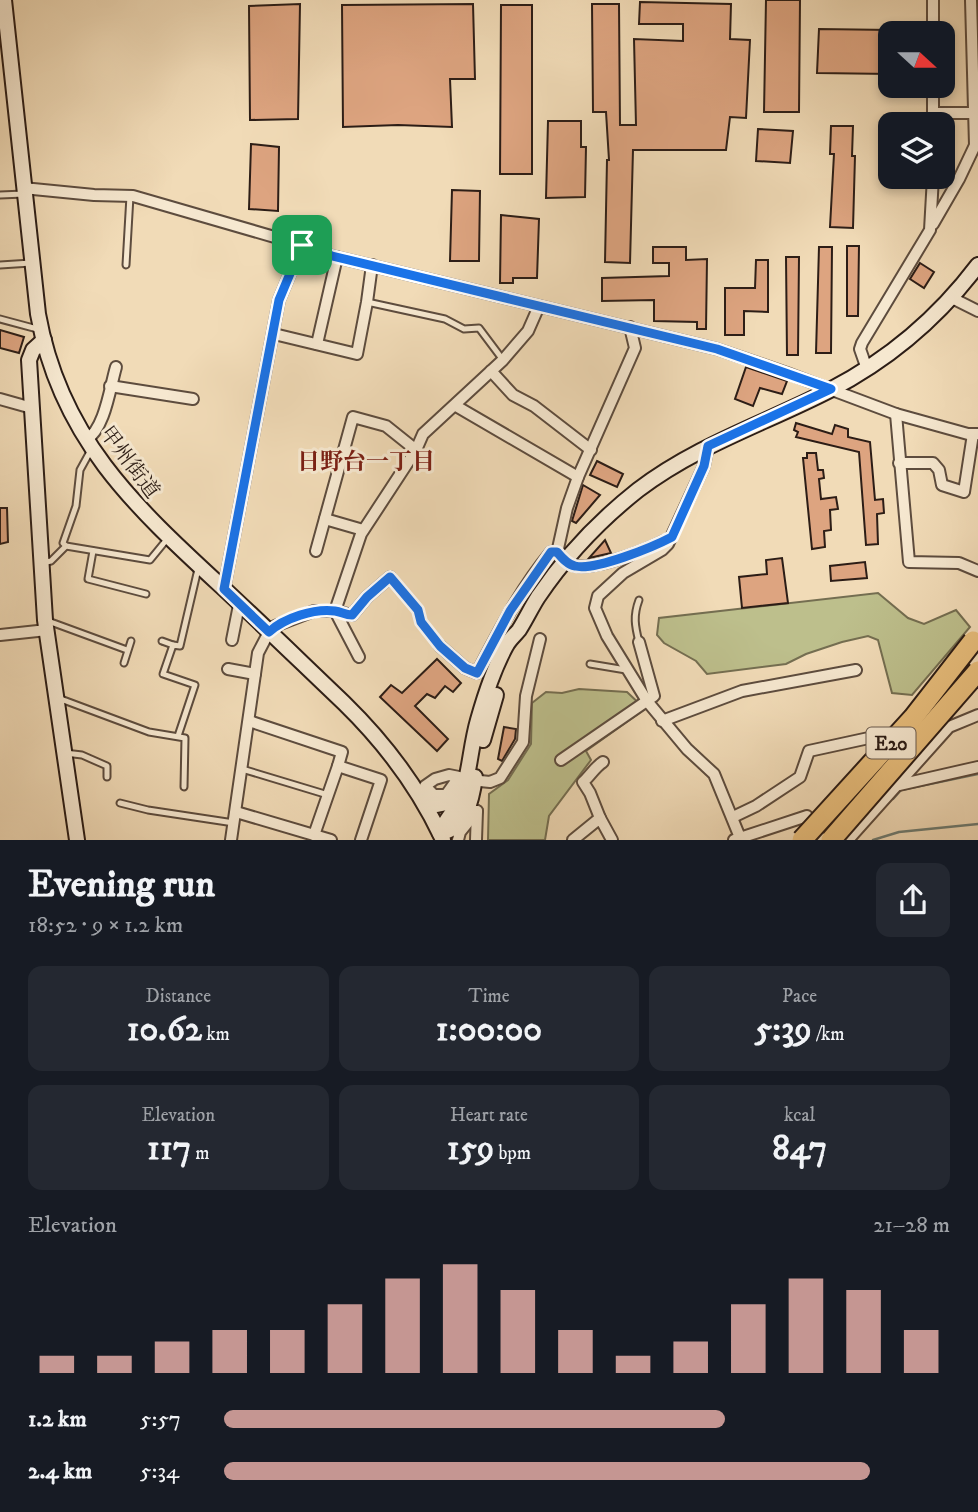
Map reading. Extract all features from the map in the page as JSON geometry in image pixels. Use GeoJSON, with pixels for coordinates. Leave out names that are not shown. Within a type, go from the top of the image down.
{"type":"FeatureCollection","features":[{"type":"Feature","properties":{"kind":"highway","name":"E20"},"geometry":{"type":"LineString","coordinates":[[802,840],[913,718],[974,641]]}},
{"type":"Feature","properties":{"kind":"highway","name":"E20"},"geometry":{"type":"LineString","coordinates":[[831,840],[978,671]]}},
{"type":"Feature","properties":{"kind":"street","name":"甲州街道"},"geometry":{"type":"LineString","coordinates":[[4,0],[7,95],[24,191],[42,335],[62,394],[88,445],[122,490],[168,538],[359,718],[388,751],[419,795],[441,836]]}},
{"type":"Feature","properties":{"kind":"street"},"geometry":{"type":"LineString","coordinates":[[933,0],[933,21]]}},
{"type":"Feature","properties":{"kind":"street"},"geometry":{"type":"LineString","coordinates":[[867,369],[860,349],[862,343],[974,162],[976,142],[971,0]]}},
{"type":"Feature","properties":{"kind":"street"},"geometry":{"type":"LineString","coordinates":[[955,115],[974,113]]}},
{"type":"Feature","properties":{"kind":"street"},"geometry":{"type":"LineString","coordinates":[[930,230],[932,189]]}},
{"type":"Feature","properties":{"kind":"street"},"geometry":{"type":"LineString","coordinates":[[24,191],[130,196],[337,257],[717,349],[896,414],[976,434],[964,492],[942,485],[939,470],[933,463],[899,463]]}},
{"type":"Feature","properties":{"kind":"street"},"geometry":{"type":"LineString","coordinates":[[224,589],[279,300],[302,245]]}},
{"type":"Feature","properties":{"kind":"street"},"geometry":{"type":"LineString","coordinates":[[317,344],[337,257]]}},
{"type":"Feature","properties":{"kind":"street"},"geometry":{"type":"LineString","coordinates":[[274,334],[357,354],[372,265]]}},
{"type":"Feature","properties":{"kind":"street"},"geometry":{"type":"LineString","coordinates":[[441,836],[445,819],[458,805],[478,719],[507,644],[518,631],[561,556],[638,491],[708,446],[831,389],[867,369],[914,335],[952,298],[978,265]]}},
{"type":"Feature","properties":{"kind":"street"},"geometry":{"type":"LineString","coordinates":[[952,298],[978,312]]}},
{"type":"Feature","properties":{"kind":"street"},"geometry":{"type":"LineString","coordinates":[[359,657],[335,611],[363,530],[416,450],[423,434],[503,360],[528,331],[538,306]]}},
{"type":"Feature","properties":{"kind":"street"},"geometry":{"type":"LineString","coordinates":[[561,556],[566,508],[635,348],[630,327]]}},
{"type":"Feature","properties":{"kind":"street"},"geometry":{"type":"LineString","coordinates":[[42,335],[29,360],[41,563],[55,697],[77,840]]}},
{"type":"Feature","properties":{"kind":"street"},"geometry":{"type":"LineString","coordinates":[[88,445],[101,421],[116,367]]}},
{"type":"Feature","properties":{"kind":"street"},"geometry":{"type":"LineString","coordinates":[[491,371],[513,395],[534,406],[591,450]]}},
{"type":"Feature","properties":{"kind":"street"},"geometry":{"type":"LineString","coordinates":[[110,386],[193,399]]}},
{"type":"Feature","properties":{"kind":"street"},"geometry":{"type":"LineString","coordinates":[[0,399],[32,408]]}},
{"type":"Feature","properties":{"kind":"street"},"geometry":{"type":"LineString","coordinates":[[456,406],[578,477]]}},
{"type":"Feature","properties":{"kind":"street"},"geometry":{"type":"LineString","coordinates":[[896,414],[909,562],[959,563],[978,570]]}},
{"type":"Feature","properties":{"kind":"street"},"geometry":{"type":"LineString","coordinates":[[316,551],[353,417],[386,426],[416,450]]}},
{"type":"Feature","properties":{"kind":"street"},"geometry":{"type":"LineString","coordinates":[[708,446],[704,466],[672,537],[662,550],[623,573],[598,596],[595,608],[607,636],[647,701],[687,749],[714,774],[733,817],[738,839],[807,816]]}},
{"type":"Feature","properties":{"kind":"street"},"geometry":{"type":"LineString","coordinates":[[325,519],[363,530]]}},
{"type":"Feature","properties":{"kind":"street"},"geometry":{"type":"LineString","coordinates":[[440,646],[465,668],[477,673],[523,590],[551,552],[561,556],[572,566],[581,566],[650,548],[672,537]]}},
{"type":"Feature","properties":{"kind":"street"},"geometry":{"type":"LineString","coordinates":[[231,840],[258,653],[269,632],[275,626],[314,611],[335,611],[352,615],[367,597],[390,577]]}},
{"type":"Feature","properties":{"kind":"street"},"geometry":{"type":"LineString","coordinates":[[232,640],[239,605]]}},
{"type":"Feature","properties":{"kind":"street"},"geometry":{"type":"LineString","coordinates":[[0,635],[46,625]]}},
{"type":"Feature","properties":{"kind":"street"},"geometry":{"type":"LineString","coordinates":[[466,779],[490,782],[500,778],[523,742],[526,696],[540,639]]}},
{"type":"Feature","properties":{"kind":"street"},"geometry":{"type":"LineString","coordinates":[[561,760],[654,696],[639,642]]}},
{"type":"Feature","properties":{"kind":"street"},"geometry":{"type":"LineString","coordinates":[[228,668],[255,674]]}},
{"type":"Feature","properties":{"kind":"street"},"geometry":{"type":"LineString","coordinates":[[662,721],[742,691],[856,670]]}},
{"type":"Feature","properties":{"kind":"street"},"geometry":{"type":"LineString","coordinates":[[848,840],[949,727],[978,715]]}},
{"type":"Feature","properties":{"kind":"street"},"geometry":{"type":"LineString","coordinates":[[235,818],[322,838],[328,795],[342,752],[249,721]]}},
{"type":"Feature","properties":{"kind":"street"},"geometry":{"type":"LineString","coordinates":[[733,817],[756,806],[800,777],[809,751],[878,736]]}},
{"type":"Feature","properties":{"kind":"street"},"geometry":{"type":"LineString","coordinates":[[603,762],[583,782],[612,840]]}},
{"type":"Feature","properties":{"kind":"street"},"geometry":{"type":"LineString","coordinates":[[338,766],[381,780],[361,840]]}},
{"type":"Feature","properties":{"kind":"street"},"geometry":{"type":"LineString","coordinates":[[898,786],[978,766]]}},
{"type":"Feature","properties":{"kind":"street"},"geometry":{"type":"LineString","coordinates":[[419,795],[438,805],[447,803],[455,799],[466,779]]}},
{"type":"Feature","properties":{"kind":"street"},"geometry":{"type":"LineString","coordinates":[[458,840],[460,832],[477,811],[476,840]]}},
{"type":"Feature","properties":{"kind":"street"},"geometry":{"type":"LineString","coordinates":[[573,840],[600,818]]}},
{"type":"Feature","properties":{"kind":"lane"},"geometry":{"type":"LineString","coordinates":[[0,195],[24,191]]}},
{"type":"Feature","properties":{"kind":"lane"},"geometry":{"type":"LineString","coordinates":[[126,265],[130,196]]}},
{"type":"Feature","properties":{"kind":"lane"},"geometry":{"type":"LineString","coordinates":[[0,265],[31,263]]}},
{"type":"Feature","properties":{"kind":"lane"},"geometry":{"type":"LineString","coordinates":[[367,302],[445,319],[464,329],[479,328],[503,360]]}},
{"type":"Feature","properties":{"kind":"lane"},"geometry":{"type":"LineString","coordinates":[[0,319],[42,335]]}},
{"type":"Feature","properties":{"kind":"lane"},"geometry":{"type":"LineString","coordinates":[[66,546],[63,542],[76,506],[80,470],[88,445]]}},
{"type":"Feature","properties":{"kind":"lane"},"geometry":{"type":"LineString","coordinates":[[66,546],[150,560],[168,538]]}},
{"type":"Feature","properties":{"kind":"lane"},"geometry":{"type":"LineString","coordinates":[[41,563],[51,561],[66,546]]}},
{"type":"Feature","properties":{"kind":"lane"},"geometry":{"type":"LineString","coordinates":[[93,551],[88,579],[146,594]]}},
{"type":"Feature","properties":{"kind":"lane"},"geometry":{"type":"LineString","coordinates":[[162,641],[180,646],[199,566]]}},
{"type":"Feature","properties":{"kind":"lane"},"geometry":{"type":"LineString","coordinates":[[390,577],[418,610],[421,622],[440,646]]}},
{"type":"Feature","properties":{"kind":"lane"},"geometry":{"type":"LineString","coordinates":[[639,600],[634,625],[639,642]]}},
{"type":"Feature","properties":{"kind":"lane"},"geometry":{"type":"LineString","coordinates":[[46,625],[127,650]]}},
{"type":"Feature","properties":{"kind":"lane"},"geometry":{"type":"LineString","coordinates":[[124,663],[131,641]]}},
{"type":"Feature","properties":{"kind":"lane"},"geometry":{"type":"LineString","coordinates":[[173,645],[163,674],[195,685],[178,736]]}},
{"type":"Feature","properties":{"kind":"lane"},"geometry":{"type":"LineString","coordinates":[[590,664],[629,671]]}},
{"type":"Feature","properties":{"kind":"lane"},"geometry":{"type":"LineString","coordinates":[[55,697],[149,732],[185,738],[184,787]]}},
{"type":"Feature","properties":{"kind":"lane"},"geometry":{"type":"LineString","coordinates":[[64,753],[82,755],[107,766],[107,777]]}},
{"type":"Feature","properties":{"kind":"lane"},"geometry":{"type":"LineString","coordinates":[[242,769],[328,795]]}},
{"type":"Feature","properties":{"kind":"lane"},"geometry":{"type":"LineString","coordinates":[[859,799],[898,786]]}},
{"type":"Feature","properties":{"kind":"lane"},"geometry":{"type":"LineString","coordinates":[[120,803],[148,810],[235,818]]}},
{"type":"Feature","properties":{"kind":"lane"},"geometry":{"type":"LineString","coordinates":[[807,816],[846,803]]}},
{"type":"Feature","properties":{"kind":"green space"},"geometry":{"type":"Polygon","coordinates":[[[878,593],[908,618],[924,624],[956,610],[970,627],[912,695],[892,693],[878,640],[868,636],[806,654],[786,664],[707,674],[696,661],[664,643],[657,635],[659,618],[878,593]]]}},
{"type":"Feature","properties":{"kind":"green space"},"geometry":{"type":"Polygon","coordinates":[[[579,689],[627,692],[645,709],[586,751],[591,760],[549,816],[545,840],[488,840],[489,794],[508,780],[531,744],[532,703],[546,692],[562,693],[579,689]]]}},
{"type":"Feature","properties":{"kind":"building"},"geometry":{"type":"Polygon","coordinates":[[[766,0],[800,0],[799,112],[764,112],[766,0]]]}},
{"type":"Feature","properties":{"kind":"building"},"geometry":{"type":"Polygon","coordinates":[[[640,2],[731,4],[730,39],[750,40],[746,118],[730,117],[726,150],[633,150],[630,263],[605,262],[609,160],[606,112],[593,112],[592,4],[619,4],[620,125],[636,125],[634,39],[683,41],[683,24],[639,24],[640,2]]]}},
{"type":"Feature","properties":{"kind":"building"},"geometry":{"type":"Polygon","coordinates":[[[300,4],[298,119],[250,120],[249,6],[300,4]]]}},
{"type":"Feature","properties":{"kind":"building"},"geometry":{"type":"Polygon","coordinates":[[[473,4],[475,79],[450,79],[452,127],[343,127],[342,5],[473,4]]]}},
{"type":"Feature","properties":{"kind":"building"},"geometry":{"type":"Polygon","coordinates":[[[501,5],[532,5],[532,174],[500,174],[501,5]]]}},
{"type":"Feature","properties":{"kind":"building"},"geometry":{"type":"Polygon","coordinates":[[[819,29],[878,30],[878,74],[817,73],[819,29]]]}},
{"type":"Feature","properties":{"kind":"building"},"geometry":{"type":"Polygon","coordinates":[[[548,121],[581,121],[581,147],[586,147],[585,197],[546,198],[548,121]]]}},
{"type":"Feature","properties":{"kind":"building"},"geometry":{"type":"Polygon","coordinates":[[[831,126],[853,126],[853,228],[830,227],[834,154],[830,154],[831,126]]]}},
{"type":"Feature","properties":{"kind":"building"},"geometry":{"type":"Polygon","coordinates":[[[758,129],[793,131],[790,163],[756,161],[758,129]]]}},
{"type":"Feature","properties":{"kind":"building"},"geometry":{"type":"Polygon","coordinates":[[[251,144],[279,147],[278,211],[249,209],[251,144]]]}},
{"type":"Feature","properties":{"kind":"building"},"geometry":{"type":"Polygon","coordinates":[[[452,190],[480,191],[479,261],[450,261],[452,190]]]}},
{"type":"Feature","properties":{"kind":"building"},"geometry":{"type":"Polygon","coordinates":[[[501,215],[539,219],[537,278],[513,278],[513,283],[500,283],[501,215]]]}},
{"type":"Feature","properties":{"kind":"building"},"geometry":{"type":"Polygon","coordinates":[[[847,246],[859,246],[858,316],[847,316],[847,246]]]}},
{"type":"Feature","properties":{"kind":"building"},"geometry":{"type":"Polygon","coordinates":[[[653,247],[686,247],[686,260],[707,259],[706,329],[697,329],[697,322],[654,321],[654,300],[602,301],[602,278],[669,276],[669,263],[653,263],[653,247]]]}},
{"type":"Feature","properties":{"kind":"building"},"geometry":{"type":"Polygon","coordinates":[[[819,247],[832,247],[831,353],[816,353],[819,247]]]}},
{"type":"Feature","properties":{"kind":"building"},"geometry":{"type":"Polygon","coordinates":[[[786,257],[799,257],[798,355],[787,355],[786,257]]]}},
{"type":"Feature","properties":{"kind":"building"},"geometry":{"type":"Polygon","coordinates":[[[756,260],[768,260],[768,312],[744,311],[744,335],[725,335],[725,288],[755,288],[756,260]]]}},
{"type":"Feature","properties":{"kind":"building"},"geometry":{"type":"Polygon","coordinates":[[[920,263],[934,272],[924,288],[910,279],[920,263]]]}},
{"type":"Feature","properties":{"kind":"building"},"geometry":{"type":"Polygon","coordinates":[[[0,330],[24,337],[19,353],[0,348],[0,330]]]}},
{"type":"Feature","properties":{"kind":"building"},"geometry":{"type":"Polygon","coordinates":[[[746,367],[787,381],[782,394],[760,388],[753,406],[735,399],[746,367]]]}},
{"type":"Feature","properties":{"kind":"building"},"geometry":{"type":"Polygon","coordinates":[[[796,423],[832,434],[835,425],[848,429],[848,437],[870,442],[875,500],[883,499],[884,513],[877,514],[878,544],[866,545],[859,452],[796,437],[796,423]]]}},
{"type":"Feature","properties":{"kind":"building"},"geometry":{"type":"Polygon","coordinates":[[[807,453],[816,453],[818,470],[823,470],[824,478],[819,479],[821,499],[836,497],[838,509],[830,510],[831,530],[824,531],[825,547],[812,549],[803,458],[807,458],[807,453]]]}},
{"type":"Feature","properties":{"kind":"building"},"geometry":{"type":"Polygon","coordinates":[[[597,461],[623,474],[617,487],[590,475],[597,461]]]}},
{"type":"Feature","properties":{"kind":"building"},"geometry":{"type":"Polygon","coordinates":[[[583,485],[600,495],[576,523],[572,521],[583,485]]]}},
{"type":"Feature","properties":{"kind":"building"},"geometry":{"type":"Polygon","coordinates":[[[0,508],[7,508],[8,542],[0,544],[0,508]]]}},
{"type":"Feature","properties":{"kind":"building"},"geometry":{"type":"Polygon","coordinates":[[[605,540],[611,553],[589,558],[605,540]]]}},
{"type":"Feature","properties":{"kind":"building"},"geometry":{"type":"Polygon","coordinates":[[[782,558],[788,603],[742,608],[739,577],[767,574],[766,560],[782,558]]]}},
{"type":"Feature","properties":{"kind":"building"},"geometry":{"type":"Polygon","coordinates":[[[865,562],[867,578],[831,581],[830,566],[865,562]]]}},
{"type":"Feature","properties":{"kind":"building"},"geometry":{"type":"Polygon","coordinates":[[[437,659],[461,683],[453,692],[445,686],[435,698],[427,694],[415,706],[448,739],[437,751],[380,697],[391,685],[402,693],[437,659]]]}},
{"type":"Feature","properties":{"kind":"building"},"geometry":{"type":"Polygon","coordinates":[[[504,727],[516,729],[515,739],[502,761],[498,759],[504,727]]]}},
{"type":"Feature","properties":{"kind":"waterway"},"geometry":{"type":"LineString","coordinates":[[893,799],[901,790],[978,774]]}},
{"type":"Feature","properties":{"kind":"waterway"},"geometry":{"type":"LineString","coordinates":[[873,840],[899,832],[978,824]]}},
{"type":"Feature","properties":{"kind":"district","name":"日野台一丁目"},"geometry":{"type":"Point","coordinates":[366,461]}},
{"type":"Feature","properties":{"kind":"route"},"geometry":{"type":"LineString","coordinates":[[302,245],[332,256],[717,349],[831,389],[708,446],[704,466],[672,537],[631,555],[581,566],[572,566],[557,552],[551,552],[510,611],[477,673],[465,668],[440,646],[421,622],[418,610],[390,577],[367,597],[352,615],[335,611],[314,611],[275,626],[269,632],[224,589],[279,300],[302,245]]}}]}
